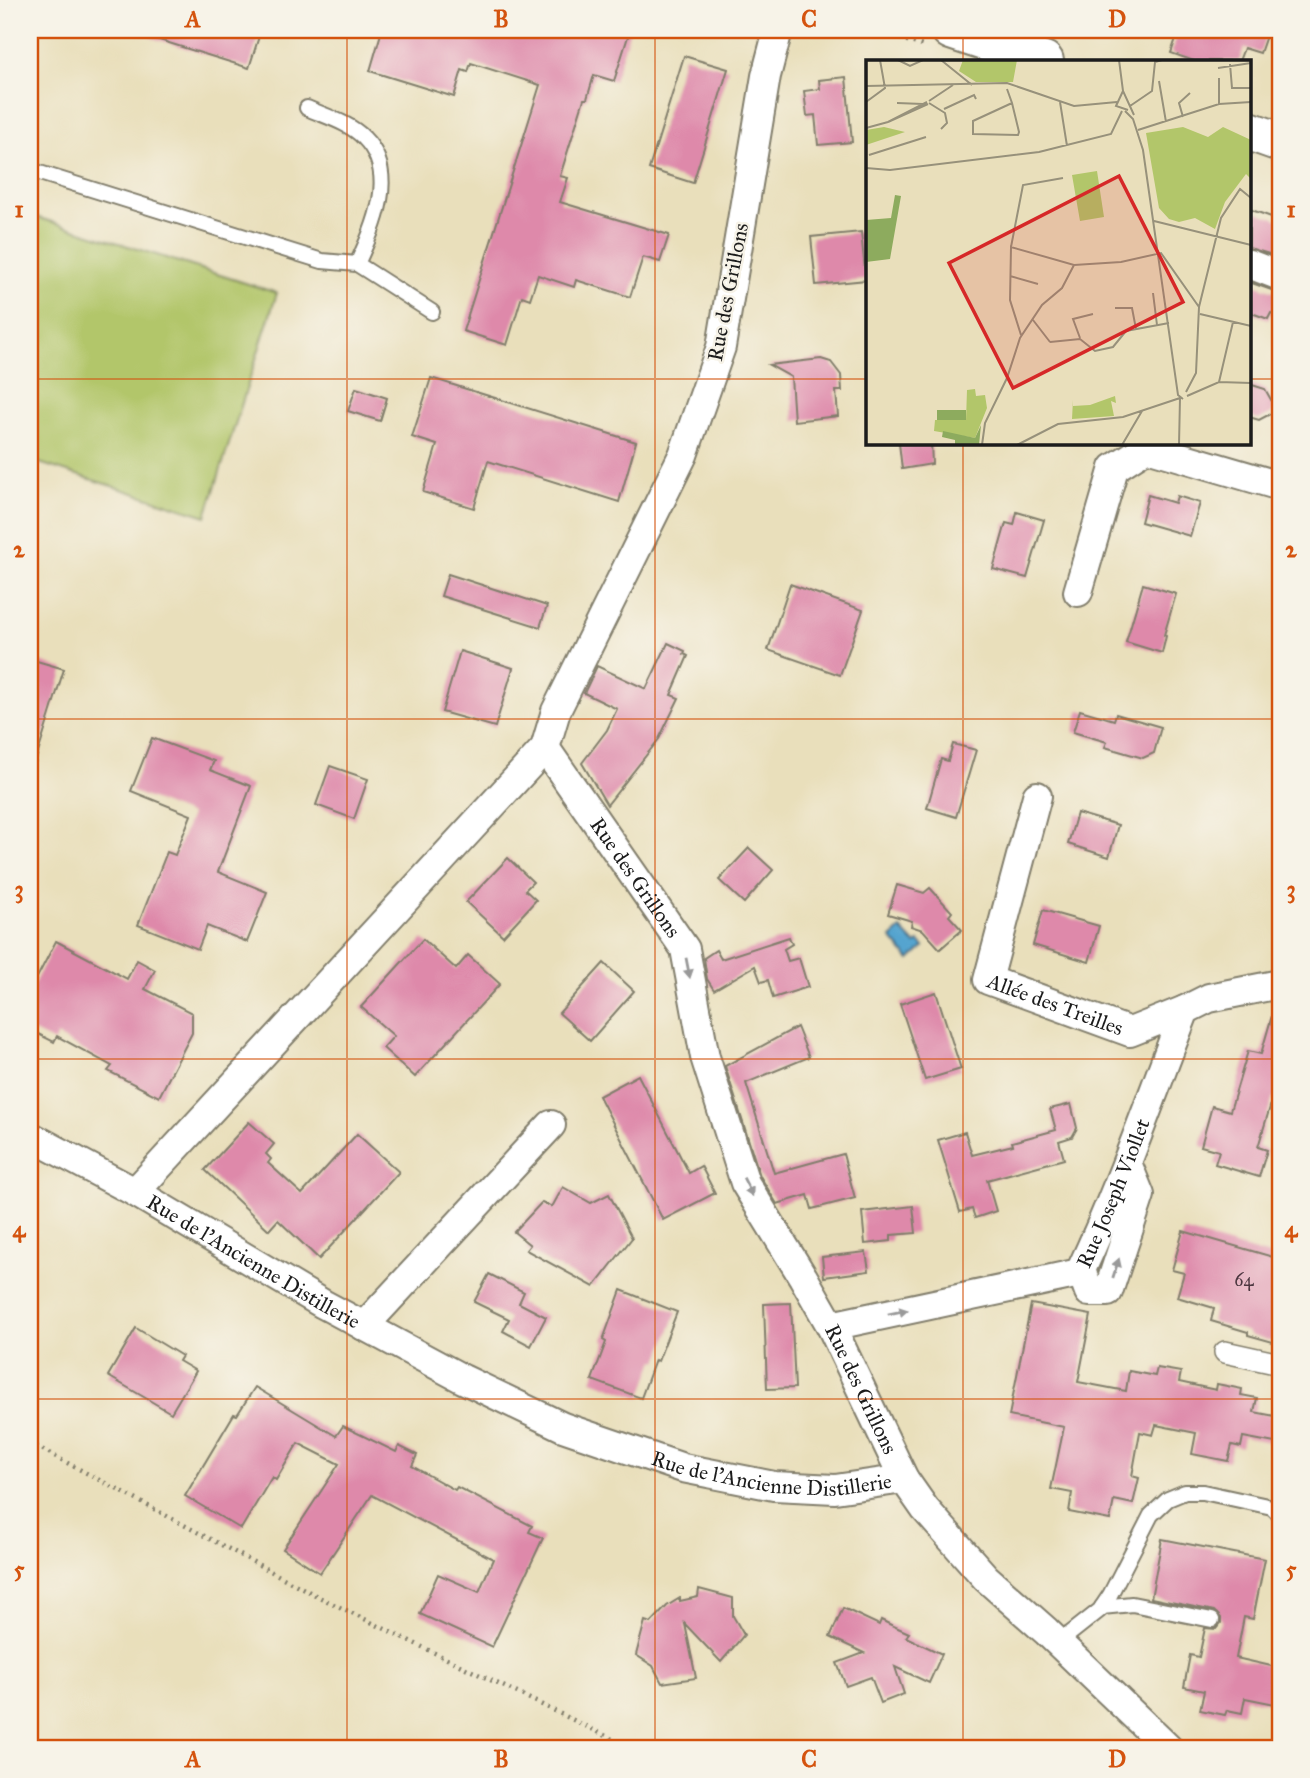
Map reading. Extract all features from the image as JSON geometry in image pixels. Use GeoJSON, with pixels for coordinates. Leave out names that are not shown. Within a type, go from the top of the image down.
{"type":"FeatureCollection","features":[{"type":"Feature","properties":{"kind":"main road"},"geometry":{"type":"LineString","coordinates":[[951,30],[1041,60]]}},
{"type":"Feature","properties":{"kind":"main road"},"geometry":{"type":"LineString","coordinates":[[1250,131],[1280,142]]}},
{"type":"Feature","properties":{"kind":"street","name":"Rue des Grillons"},"geometry":{"type":"LineString","coordinates":[[778,30],[766,76],[721,347],[683,455],[556,711],[545,748],[685,949],[705,1057],[745,1184],[831,1326],[904,1479],[925,1509],[986,1578],[1046,1631],[1168,1748]]}},
{"type":"Feature","properties":{"kind":"street"},"geometry":{"type":"LineString","coordinates":[[1250,264],[1280,276]]}},
{"type":"Feature","properties":{"kind":"street"},"geometry":{"type":"LineString","coordinates":[[1078,592],[1114,468],[1147,447],[1280,486]]}},
{"type":"Feature","properties":{"kind":"street","name":"Rue de l'Ancienne Distillerie"},"geometry":{"type":"LineString","coordinates":[[545,748],[135,1192],[323,1304],[463,1379],[563,1427],[683,1468],[774,1486],[835,1489],[904,1479]]}},
{"type":"Feature","properties":{"kind":"street","name":"Allée des Treilles"},"geometry":{"type":"LineString","coordinates":[[1037,796],[988,980],[1130,1032],[1185,1010]]}},
{"type":"Feature","properties":{"kind":"street"},"geometry":{"type":"LineString","coordinates":[[1185,1010],[1209,998],[1280,984]]}},
{"type":"Feature","properties":{"kind":"street","name":"Rue Joseph Viollet"},"geometry":{"type":"LineString","coordinates":[[831,1326],[1075,1274],[1081,1270],[1089,1292],[1108,1292],[1140,1195],[1127,1163],[1185,1010]]}},
{"type":"Feature","properties":{"kind":"street"},"geometry":{"type":"LineString","coordinates":[[364,1326],[551,1125]]}},
{"type":"Feature","properties":{"kind":"street"},"geometry":{"type":"LineString","coordinates":[[30,1136],[135,1192]]}},
{"type":"Feature","properties":{"kind":"street"},"geometry":{"type":"LineString","coordinates":[[1225,1352],[1280,1364]]}},
{"type":"Feature","properties":{"kind":"lane"},"geometry":{"type":"LineString","coordinates":[[307,108],[364,137],[377,156],[383,189],[373,228],[357,264]]}},
{"type":"Feature","properties":{"kind":"lane"},"geometry":{"type":"LineString","coordinates":[[30,170],[322,261],[357,264],[432,312]]}},
{"type":"Feature","properties":{"kind":"lane"},"geometry":{"type":"LineString","coordinates":[[1057,1644],[1102,1607],[1151,1515],[1168,1499],[1185,1492],[1203,1492],[1277,1509]]}},
{"type":"Feature","properties":{"kind":"lane"},"geometry":{"type":"LineString","coordinates":[[1102,1607],[1132,1604],[1212,1620]]}},
{"type":"Feature","properties":{"kind":"path"},"geometry":{"type":"LineString","coordinates":[[30,1443],[319,1597],[631,1748]]}},
{"type":"Feature","properties":{"kind":"green space"},"geometry":{"type":"Polygon","coordinates":[[[30,215],[277,293],[206,516],[30,460],[30,215]]]}},
{"type":"Feature","properties":{"kind":"water"},"geometry":{"type":"Polygon","coordinates":[[[901,929],[915,944],[919,942],[924,947],[910,960],[891,938],[901,929]]]}},
{"type":"Feature","properties":{"kind":"building"},"geometry":{"type":"Polygon","coordinates":[[[140,30],[261,30],[249,68],[140,34],[140,30]]]}},
{"type":"Feature","properties":{"kind":"building"},"geometry":{"type":"Polygon","coordinates":[[[382,30],[630,30],[614,81],[594,75],[587,99],[584,99],[560,176],[568,178],[560,202],[669,235],[660,262],[643,257],[630,297],[576,280],[574,287],[538,275],[530,299],[522,296],[507,345],[463,331],[540,85],[471,63],[468,72],[462,70],[454,97],[370,71],[382,30]]]}},
{"type":"Feature","properties":{"kind":"building"},"geometry":{"type":"Polygon","coordinates":[[[1179,30],[1268,30],[1260,53],[1244,48],[1239,60],[1191,60],[1171,53],[1179,30]]]}},
{"type":"Feature","properties":{"kind":"building"},"geometry":{"type":"Polygon","coordinates":[[[684,56],[728,69],[693,183],[649,169],[684,56]]]}},
{"type":"Feature","properties":{"kind":"building"},"geometry":{"type":"Polygon","coordinates":[[[846,77],[852,142],[818,145],[815,115],[807,116],[804,91],[820,89],[819,80],[846,77]]]}},
{"type":"Feature","properties":{"kind":"building"},"geometry":{"type":"Polygon","coordinates":[[[1250,209],[1280,220],[1280,247],[1276,256],[1250,248],[1250,209]]]}},
{"type":"Feature","properties":{"kind":"building"},"geometry":{"type":"Polygon","coordinates":[[[861,232],[866,280],[816,285],[811,237],[861,232]]]}},
{"type":"Feature","properties":{"kind":"building"},"geometry":{"type":"Polygon","coordinates":[[[1250,282],[1280,293],[1280,317],[1271,313],[1268,319],[1250,312],[1250,282]]]}},
{"type":"Feature","properties":{"kind":"building"},"geometry":{"type":"Polygon","coordinates":[[[821,359],[831,362],[841,375],[842,391],[836,391],[838,416],[794,421],[791,377],[769,365],[821,359]]]}},
{"type":"Feature","properties":{"kind":"building"},"geometry":{"type":"Polygon","coordinates":[[[431,378],[636,442],[619,502],[488,461],[474,508],[423,492],[437,445],[412,437],[431,378]]]}},
{"type":"Feature","properties":{"kind":"building"},"geometry":{"type":"Polygon","coordinates":[[[1250,384],[1265,389],[1274,405],[1272,413],[1259,420],[1250,417],[1250,384]]]}},
{"type":"Feature","properties":{"kind":"building"},"geometry":{"type":"Polygon","coordinates":[[[356,388],[387,398],[380,421],[348,411],[356,388]]]}},
{"type":"Feature","properties":{"kind":"building"},"geometry":{"type":"Polygon","coordinates":[[[899,444],[931,444],[932,464],[902,469],[899,444]]]}},
{"type":"Feature","properties":{"kind":"building"},"geometry":{"type":"Polygon","coordinates":[[[1148,495],[1175,503],[1177,496],[1200,503],[1190,536],[1141,522],[1148,495]]]}},
{"type":"Feature","properties":{"kind":"building"},"geometry":{"type":"Polygon","coordinates":[[[1017,512],[1044,520],[1027,578],[993,569],[1006,523],[1014,525],[1017,512]]]}},
{"type":"Feature","properties":{"kind":"building"},"geometry":{"type":"Polygon","coordinates":[[[448,574],[547,606],[540,627],[441,596],[448,574]]]}},
{"type":"Feature","properties":{"kind":"building"},"geometry":{"type":"Polygon","coordinates":[[[790,584],[863,610],[840,675],[768,650],[790,584]]]}},
{"type":"Feature","properties":{"kind":"building"},"geometry":{"type":"Polygon","coordinates":[[[1143,584],[1176,594],[1164,635],[1162,653],[1126,642],[1143,584]]]}},
{"type":"Feature","properties":{"kind":"building"},"geometry":{"type":"Polygon","coordinates":[[[668,643],[685,651],[684,654],[688,656],[671,695],[679,698],[659,739],[607,805],[582,763],[607,730],[617,709],[584,693],[597,666],[646,689],[668,643]]]}},
{"type":"Feature","properties":{"kind":"building"},"geometry":{"type":"Polygon","coordinates":[[[460,651],[513,668],[495,727],[442,712],[460,651]]]}},
{"type":"Feature","properties":{"kind":"building"},"geometry":{"type":"Polygon","coordinates":[[[30,659],[64,669],[34,766],[30,766],[30,659]]]}},
{"type":"Feature","properties":{"kind":"building"},"geometry":{"type":"Polygon","coordinates":[[[1080,710],[1114,720],[1116,714],[1161,727],[1154,753],[1143,758],[1105,747],[1107,742],[1073,732],[1080,710]]]}},
{"type":"Feature","properties":{"kind":"building"},"geometry":{"type":"Polygon","coordinates":[[[152,738],[214,761],[210,770],[251,786],[218,872],[267,892],[247,942],[207,926],[198,949],[138,925],[167,852],[175,855],[191,815],[131,791],[152,738]]]}},
{"type":"Feature","properties":{"kind":"building"},"geometry":{"type":"Polygon","coordinates":[[[953,744],[976,750],[956,817],[927,808],[941,759],[948,761],[953,744]]]}},
{"type":"Feature","properties":{"kind":"building"},"geometry":{"type":"Polygon","coordinates":[[[330,766],[368,779],[354,819],[316,805],[330,766]]]}},
{"type":"Feature","properties":{"kind":"building"},"geometry":{"type":"Polygon","coordinates":[[[1077,813],[1118,825],[1109,857],[1068,844],[1077,813]]]}},
{"type":"Feature","properties":{"kind":"building"},"geometry":{"type":"Polygon","coordinates":[[[749,848],[773,870],[744,903],[719,880],[749,848]]]}},
{"type":"Feature","properties":{"kind":"building"},"geometry":{"type":"Polygon","coordinates":[[[508,858],[533,882],[525,890],[536,900],[503,936],[466,902],[508,858]]]}},
{"type":"Feature","properties":{"kind":"building"},"geometry":{"type":"Polygon","coordinates":[[[897,885],[924,893],[930,888],[952,912],[949,916],[962,930],[940,949],[923,930],[911,926],[912,921],[888,914],[897,885]]]}},
{"type":"Feature","properties":{"kind":"building"},"geometry":{"type":"Polygon","coordinates":[[[1043,910],[1099,926],[1089,962],[1033,945],[1043,910]]]}},
{"type":"Feature","properties":{"kind":"building"},"geometry":{"type":"Polygon","coordinates":[[[789,937],[792,944],[784,949],[788,961],[799,958],[808,987],[773,998],[768,980],[761,982],[755,966],[714,990],[707,979],[704,958],[716,950],[721,959],[789,937]]]}},
{"type":"Feature","properties":{"kind":"building"},"geometry":{"type":"Polygon","coordinates":[[[423,939],[456,969],[468,955],[500,984],[415,1077],[383,1048],[394,1036],[361,1007],[423,939]]]}},
{"type":"Feature","properties":{"kind":"building"},"geometry":{"type":"Polygon","coordinates":[[[56,941],[127,979],[137,960],[155,970],[145,989],[192,1013],[192,1033],[159,1097],[108,1071],[112,1066],[57,1036],[54,1042],[30,1030],[30,991],[56,941]]]}},
{"type":"Feature","properties":{"kind":"building"},"geometry":{"type":"Polygon","coordinates":[[[604,963],[634,991],[590,1041],[559,1013],[604,963]]]}},
{"type":"Feature","properties":{"kind":"building"},"geometry":{"type":"Polygon","coordinates":[[[936,992],[961,1069],[925,1080],[900,1004],[936,992]]]}},
{"type":"Feature","properties":{"kind":"building"},"geometry":{"type":"Polygon","coordinates":[[[1275,1005],[1280,1006],[1280,1099],[1273,1097],[1258,1147],[1267,1150],[1259,1177],[1215,1164],[1219,1151],[1201,1146],[1212,1106],[1230,1111],[1248,1051],[1261,1054],[1275,1005]]]}},
{"type":"Feature","properties":{"kind":"building"},"geometry":{"type":"Polygon","coordinates":[[[797,1027],[809,1057],[746,1083],[774,1173],[843,1154],[855,1198],[812,1209],[808,1195],[777,1204],[760,1176],[725,1066],[797,1027]]]}},
{"type":"Feature","properties":{"kind":"building"},"geometry":{"type":"Polygon","coordinates":[[[638,1075],[689,1173],[701,1166],[715,1193],[663,1220],[599,1096],[638,1075]]]}},
{"type":"Feature","properties":{"kind":"building"},"geometry":{"type":"Polygon","coordinates":[[[1071,1104],[1077,1128],[1072,1137],[1059,1141],[1064,1159],[987,1180],[996,1211],[975,1218],[972,1209],[960,1212],[938,1140],[965,1132],[972,1155],[1013,1145],[1012,1142],[1056,1130],[1050,1109],[1071,1104]]]}},
{"type":"Feature","properties":{"kind":"building"},"geometry":{"type":"Polygon","coordinates":[[[249,1122],[274,1144],[266,1154],[271,1159],[268,1163],[302,1194],[357,1134],[399,1172],[319,1259],[278,1220],[269,1230],[205,1170],[249,1122]]]}},
{"type":"Feature","properties":{"kind":"building"},"geometry":{"type":"Polygon","coordinates":[[[563,1187],[591,1203],[609,1194],[632,1238],[594,1287],[526,1250],[530,1245],[514,1232],[542,1202],[552,1207],[563,1187]]]}},
{"type":"Feature","properties":{"kind":"building"},"geometry":{"type":"Polygon","coordinates":[[[913,1206],[916,1233],[891,1235],[891,1241],[865,1244],[862,1212],[913,1206]]]}},
{"type":"Feature","properties":{"kind":"building"},"geometry":{"type":"Polygon","coordinates":[[[1183,1231],[1280,1259],[1280,1344],[1211,1321],[1214,1308],[1177,1297],[1184,1273],[1172,1270],[1183,1231]]]}},
{"type":"Feature","properties":{"kind":"building"},"geometry":{"type":"Polygon","coordinates":[[[866,1252],[869,1271],[824,1277],[822,1257],[866,1252]]]}},
{"type":"Feature","properties":{"kind":"building"},"geometry":{"type":"Polygon","coordinates":[[[489,1274],[524,1292],[519,1303],[546,1317],[531,1346],[503,1331],[509,1319],[474,1302],[489,1274]]]}},
{"type":"Feature","properties":{"kind":"building"},"geometry":{"type":"Polygon","coordinates":[[[621,1290],[677,1312],[641,1398],[592,1380],[621,1290]]]}},
{"type":"Feature","properties":{"kind":"building"},"geometry":{"type":"Polygon","coordinates":[[[791,1303],[795,1388],[767,1389],[764,1304],[791,1303]]]}},
{"type":"Feature","properties":{"kind":"building"},"geometry":{"type":"Polygon","coordinates":[[[1031,1304],[1091,1315],[1078,1382],[1126,1391],[1129,1371],[1155,1376],[1157,1368],[1181,1372],[1179,1382],[1216,1390],[1217,1384],[1242,1389],[1241,1395],[1257,1398],[1254,1412],[1280,1417],[1280,1444],[1243,1437],[1241,1447],[1232,1445],[1228,1461],[1192,1454],[1196,1433],[1156,1425],[1153,1435],[1140,1432],[1132,1476],[1139,1478],[1133,1504],[1114,1500],[1110,1520],[1069,1512],[1072,1493],[1051,1489],[1064,1427],[1009,1416],[1031,1304]]]}},
{"type":"Feature","properties":{"kind":"building"},"geometry":{"type":"Polygon","coordinates":[[[136,1328],[182,1356],[179,1361],[196,1371],[171,1413],[108,1376],[136,1328]]]}},
{"type":"Feature","properties":{"kind":"building"},"geometry":{"type":"Polygon","coordinates":[[[255,1387],[336,1436],[343,1426],[396,1452],[399,1446],[417,1455],[412,1466],[455,1490],[457,1487],[532,1526],[529,1532],[543,1538],[492,1647],[420,1614],[438,1574],[479,1592],[493,1559],[372,1495],[320,1573],[283,1549],[339,1464],[298,1443],[276,1480],[272,1477],[241,1529],[185,1496],[234,1414],[237,1415],[255,1387]]]}},
{"type":"Feature","properties":{"kind":"building"},"geometry":{"type":"Polygon","coordinates":[[[1162,1539],[1265,1559],[1253,1619],[1244,1617],[1236,1658],[1280,1668],[1280,1705],[1245,1698],[1242,1713],[1227,1710],[1225,1715],[1200,1710],[1204,1691],[1184,1687],[1190,1655],[1199,1657],[1205,1628],[1216,1629],[1221,1618],[1214,1611],[1151,1598],[1162,1539]]]}},
{"type":"Feature","properties":{"kind":"building"},"geometry":{"type":"Polygon","coordinates":[[[699,1589],[733,1598],[733,1616],[744,1635],[721,1662],[685,1624],[696,1678],[662,1683],[653,1666],[636,1655],[645,1621],[651,1623],[667,1606],[680,1598],[680,1601],[698,1597],[699,1589]]]}},
{"type":"Feature","properties":{"kind":"building"},"geometry":{"type":"Polygon","coordinates":[[[843,1608],[879,1625],[881,1620],[909,1633],[906,1637],[942,1654],[929,1683],[895,1667],[904,1694],[881,1703],[871,1677],[846,1686],[837,1663],[864,1653],[830,1637],[843,1608]]]}}]}
